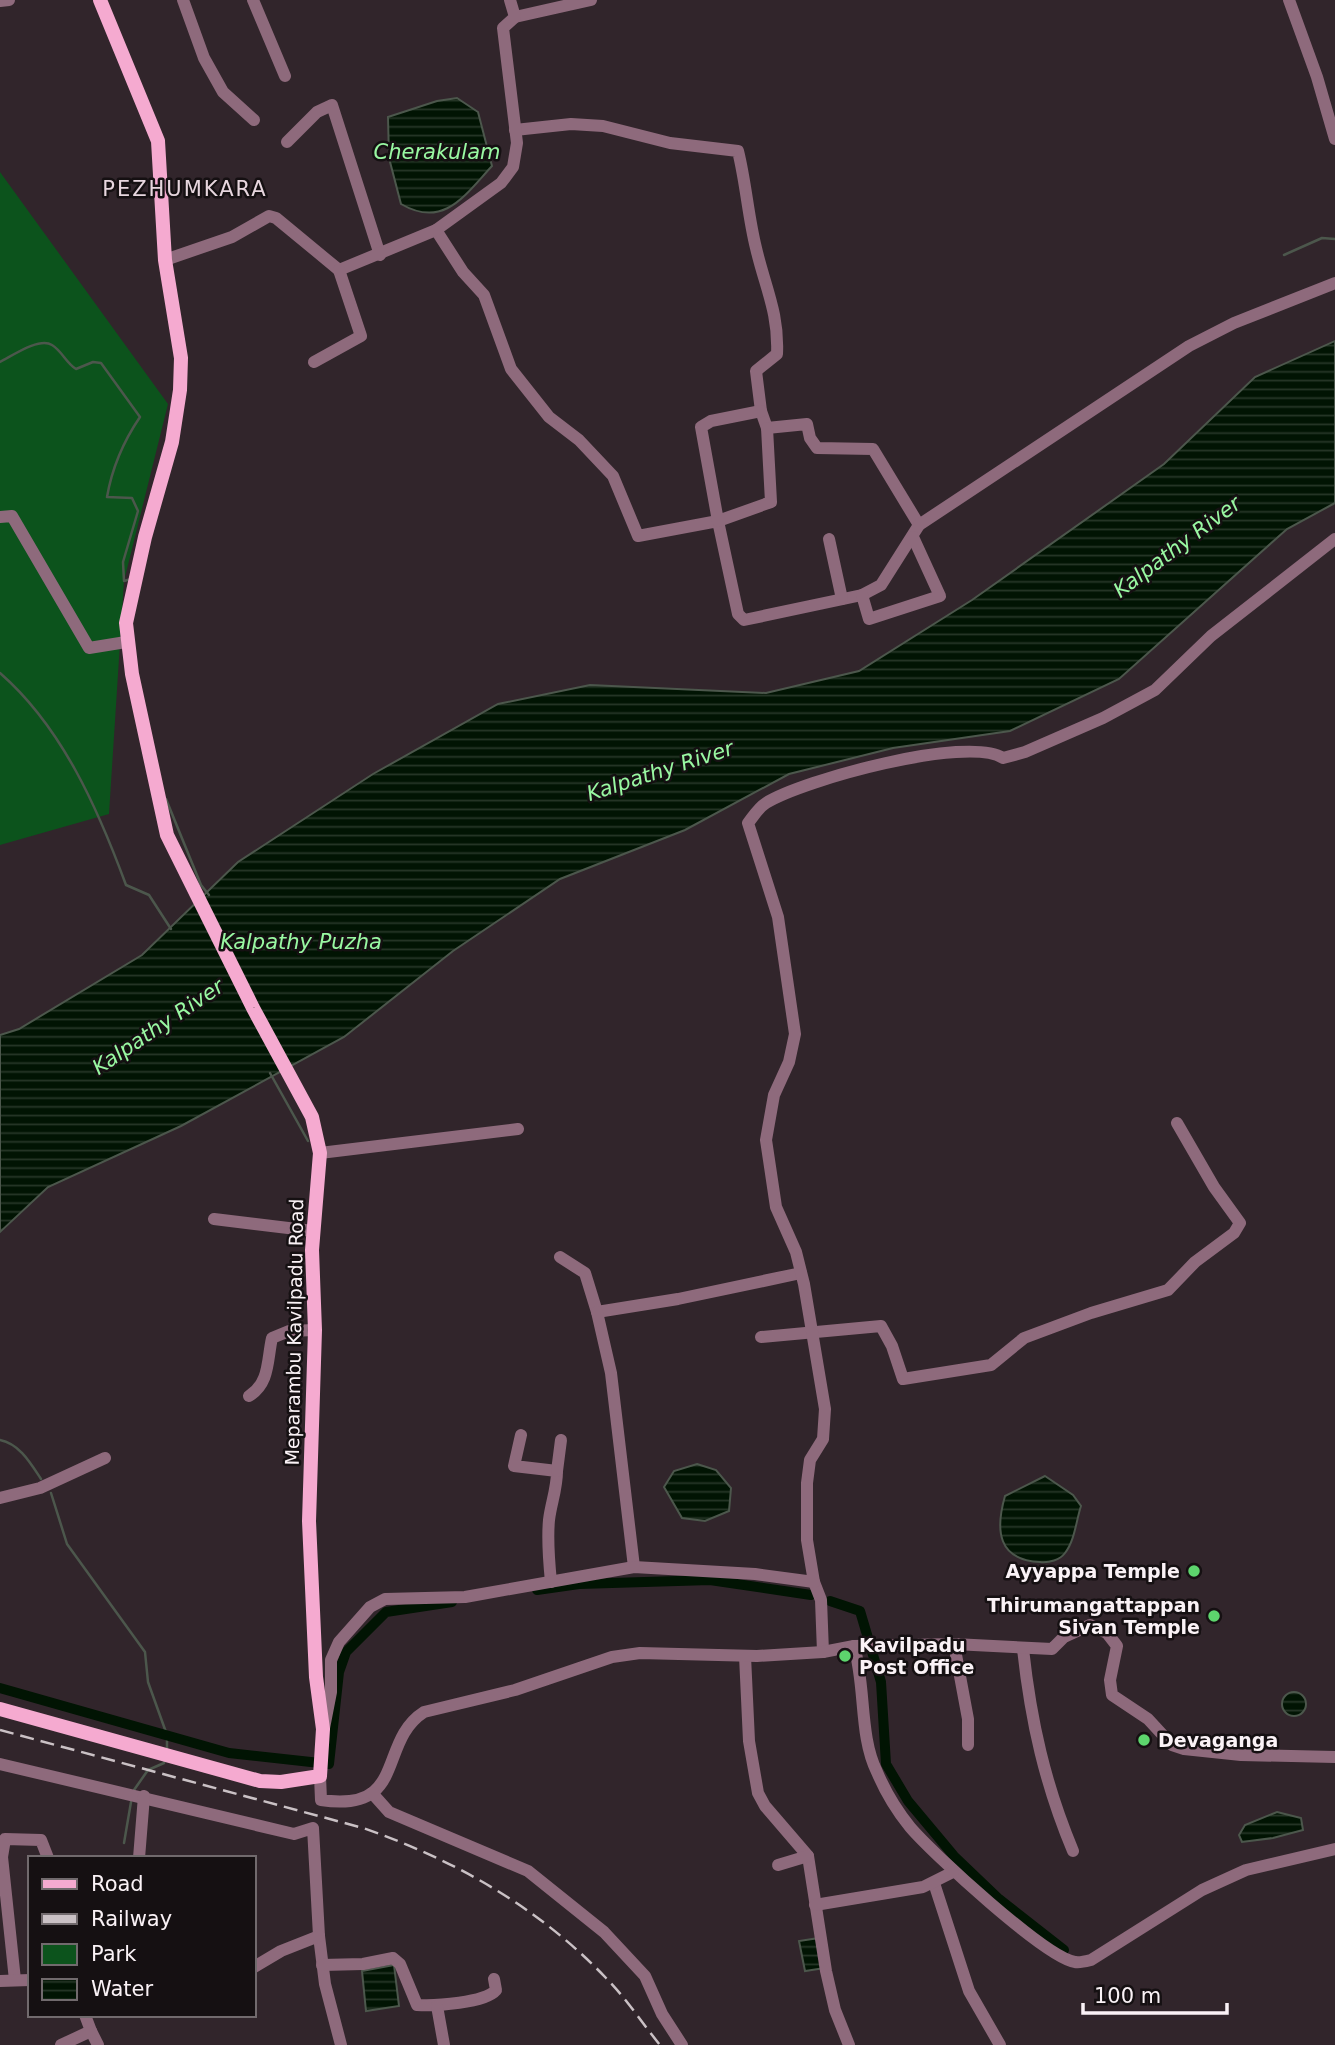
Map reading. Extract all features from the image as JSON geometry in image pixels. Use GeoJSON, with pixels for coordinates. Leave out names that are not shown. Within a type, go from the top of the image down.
{"type":"FeatureCollection","features":[{"type":"Feature","properties":{"kind":"main road","name":"Meparambu Kavilpadu Road"},"geometry":{"type":"LineString","coordinates":[[100,0],[158,141],[165,261],[181,358],[180,390],[172,442],[130,603],[126,642],[167,835],[253,1008],[312,1116],[320,1153],[313,1231],[315,1330],[310,1579],[316,1677],[323,1729],[320,1776]]}},
{"type":"Feature","properties":{"kind":"main road"},"geometry":{"type":"LineString","coordinates":[[0,1709],[260,1781],[281,1782],[320,1776]]}},
{"type":"Feature","properties":{"kind":"street"},"geometry":{"type":"LineString","coordinates":[[0,1],[9,0]]}},
{"type":"Feature","properties":{"kind":"street"},"geometry":{"type":"LineString","coordinates":[[183,0],[204,58],[223,92],[254,120]]}},
{"type":"Feature","properties":{"kind":"street"},"geometry":{"type":"LineString","coordinates":[[253,0],[285,76]]}},
{"type":"Feature","properties":{"kind":"street"},"geometry":{"type":"LineString","coordinates":[[510,0],[515,17]]}},
{"type":"Feature","properties":{"kind":"street"},"geometry":{"type":"LineString","coordinates":[[339,270],[436,230],[501,183],[513,167],[515,130],[503,28],[515,17],[591,0]]}},
{"type":"Feature","properties":{"kind":"street"},"geometry":{"type":"LineString","coordinates":[[1289,0],[1317,77],[1335,139]]}},
{"type":"Feature","properties":{"kind":"street"},"geometry":{"type":"LineString","coordinates":[[287,142],[317,112],[332,105],[380,255]]}},
{"type":"Feature","properties":{"kind":"street"},"geometry":{"type":"LineString","coordinates":[[436,230],[463,272],[484,295],[511,369],[549,417],[579,440],[613,477],[622,491],[638,537],[718,521],[771,502],[766,428],[756,371],[777,354],[778,331],[775,311],[756,250],[738,151],[670,143],[603,126],[571,124],[515,130]]}},
{"type":"Feature","properties":{"kind":"street"},"geometry":{"type":"LineString","coordinates":[[165,261],[232,237],[269,216],[276,218],[339,270],[361,336],[314,362]]}},
{"type":"Feature","properties":{"kind":"street"},"geometry":{"type":"LineString","coordinates":[[761,411],[711,421],[701,427],[738,614],[744,620],[862,595],[881,585],[919,525],[1189,346],[1234,323],[1335,283]]}},
{"type":"Feature","properties":{"kind":"street"},"geometry":{"type":"LineString","coordinates":[[766,428],[807,424],[810,438],[817,448],[873,449],[919,525]]}},
{"type":"Feature","properties":{"kind":"street"},"geometry":{"type":"LineString","coordinates":[[0,517],[12,516],[89,648],[126,642]]}},
{"type":"Feature","properties":{"kind":"street"},"geometry":{"type":"LineString","coordinates":[[862,595],[869,619],[940,596],[913,537]]}},
{"type":"Feature","properties":{"kind":"street"},"geometry":{"type":"LineString","coordinates":[[829,539],[842,599]]}},
{"type":"Feature","properties":{"kind":"street"},"geometry":{"type":"LineString","coordinates":[[823,1652],[821,1600],[814,1582],[807,1540],[807,1483],[810,1460],[823,1439],[825,1409],[801,1272],[796,1252],[776,1207],[766,1140],[774,1095],[789,1062],[795,1034],[778,917],[748,823],[762,805],[829,776],[928,755],[991,751],[1003,758],[1025,752],[1103,718],[1155,690],[1210,636],[1335,539]]}},
{"type":"Feature","properties":{"kind":"street"},"geometry":{"type":"LineString","coordinates":[[761,1337],[813,1330],[881,1326],[892,1346],[903,1379],[991,1365],[1024,1338],[1091,1313],[1168,1290],[1195,1262],[1234,1233],[1240,1223],[1214,1187],[1177,1123]]}},
{"type":"Feature","properties":{"kind":"street"},"geometry":{"type":"LineString","coordinates":[[320,1153],[518,1129]]}},
{"type":"Feature","properties":{"kind":"street"},"geometry":{"type":"LineString","coordinates":[[215,1219],[313,1231]]}},
{"type":"Feature","properties":{"kind":"street"},"geometry":{"type":"LineString","coordinates":[[560,1257],[585,1273],[597,1312],[611,1373],[634,1567]]}},
{"type":"Feature","properties":{"kind":"street"},"geometry":{"type":"LineString","coordinates":[[597,1312],[678,1299],[801,1272]]}},
{"type":"Feature","properties":{"kind":"street"},"geometry":{"type":"LineString","coordinates":[[249,1396],[258,1391],[266,1376],[272,1338],[289,1331],[315,1330]]}},
{"type":"Feature","properties":{"kind":"street"},"geometry":{"type":"LineString","coordinates":[[521,1435],[514,1466],[557,1471]]}},
{"type":"Feature","properties":{"kind":"street"},"geometry":{"type":"LineString","coordinates":[[551,1582],[548,1535],[557,1491],[561,1440]]}},
{"type":"Feature","properties":{"kind":"street"},"geometry":{"type":"LineString","coordinates":[[0,1497],[40,1488],[105,1458]]}},
{"type":"Feature","properties":{"kind":"street"},"geometry":{"type":"LineString","coordinates":[[323,1729],[331,1692],[331,1660],[339,1642],[370,1607],[385,1600],[465,1597],[634,1567],[755,1574],[814,1582]]}},
{"type":"Feature","properties":{"kind":"street"},"geometry":{"type":"LineString","coordinates":[[682,2045],[662,2014],[645,1976],[604,1932],[528,1871],[390,1812],[372,1793],[386,1780],[401,1738],[412,1720],[424,1712],[515,1690],[612,1657],[680,1652],[745,1656],[823,1652],[854,1646],[954,1644],[1052,1649],[1064,1637],[1090,1625],[1107,1633],[1117,1646],[1110,1680],[1112,1695],[1148,1718],[1172,1745],[1209,1753],[1335,1757]]}},
{"type":"Feature","properties":{"kind":"street"},"geometry":{"type":"LineString","coordinates":[[954,1644],[968,1719],[968,1745]]}},
{"type":"Feature","properties":{"kind":"street"},"geometry":{"type":"LineString","coordinates":[[854,1646],[862,1673],[869,1752],[877,1772],[909,1825],[953,1872],[1056,1953],[1076,1962],[1091,1960],[1202,1890],[1246,1870],[1335,1849]]}},
{"type":"Feature","properties":{"kind":"street"},"geometry":{"type":"LineString","coordinates":[[1023,1649],[1032,1722],[1049,1794],[1073,1852]]}},
{"type":"Feature","properties":{"kind":"street"},"geometry":{"type":"LineString","coordinates":[[745,1656],[749,1741],[758,1793],[765,1806],[808,1856],[835,2010],[849,2045]]}},
{"type":"Feature","properties":{"kind":"street"},"geometry":{"type":"LineString","coordinates":[[0,1764],[144,1796],[294,1834],[313,1828],[318,1936],[341,2045]]}},
{"type":"Feature","properties":{"kind":"street","name":"Meparambu Kavilpadu Road"},"geometry":{"type":"LineString","coordinates":[[320,1776],[321,1800],[346,1800],[372,1793]]}},
{"type":"Feature","properties":{"kind":"street"},"geometry":{"type":"LineString","coordinates":[[139,1856],[144,1796]]}},
{"type":"Feature","properties":{"kind":"street"},"geometry":{"type":"LineString","coordinates":[[15,1980],[2,1885],[5,1839],[41,1840],[47,1856]]}},
{"type":"Feature","properties":{"kind":"street"},"geometry":{"type":"LineString","coordinates":[[778,1865],[808,1856]]}},
{"type":"Feature","properties":{"kind":"street"},"geometry":{"type":"LineString","coordinates":[[815,1905],[934,1883],[953,1872]]}},
{"type":"Feature","properties":{"kind":"street"},"geometry":{"type":"LineString","coordinates":[[934,1883],[969,1991],[1000,2045]]}},
{"type":"Feature","properties":{"kind":"street"},"geometry":{"type":"LineString","coordinates":[[256,1965],[318,1936]]}},
{"type":"Feature","properties":{"kind":"street"},"geometry":{"type":"LineString","coordinates":[[322,1965],[363,1964],[393,1958],[400,1964],[417,2005],[437,2006],[493,1994],[496,1990],[494,1979]]}},
{"type":"Feature","properties":{"kind":"street"},"geometry":{"type":"LineString","coordinates":[[0,1981],[28,1980]]}},
{"type":"Feature","properties":{"kind":"street"},"geometry":{"type":"LineString","coordinates":[[437,2006],[444,2045]]}},
{"type":"Feature","properties":{"kind":"street"},"geometry":{"type":"LineString","coordinates":[[86,2017],[98,2045]]}},
{"type":"Feature","properties":{"kind":"street"},"geometry":{"type":"LineString","coordinates":[[61,2045],[91,2031]]}},
{"type":"Feature","properties":{"kind":"green space"},"geometry":{"type":"Polygon","coordinates":[[[0,172],[168,404],[124,581],[109,814],[0,845],[0,172]]]}},
{"type":"Feature","properties":{"kind":"water","name":"Cherakulam"},"geometry":{"type":"Polygon","coordinates":[[[457,98],[478,112],[492,166],[463,197],[442,211],[416,211],[401,204],[389,158],[388,117],[437,101],[457,98]]]}},
{"type":"Feature","properties":{"kind":"water","name":"Kalpathy Puzha"},"geometry":{"type":"Polygon","coordinates":[[[1335,341],[1335,503],[1287,529],[1119,679],[1010,731],[893,748],[789,774],[685,830],[560,879],[453,951],[344,1037],[181,1126],[48,1187],[0,1232],[0,1035],[19,1029],[142,955],[238,862],[373,774],[498,704],[590,685],[766,693],[859,671],[972,600],[1164,464],[1255,377],[1335,341]]]}},
{"type":"Feature","properties":{"kind":"water"},"geometry":{"type":"Polygon","coordinates":[[[697,1464],[716,1470],[731,1488],[729,1511],[705,1521],[682,1518],[664,1487],[674,1471],[697,1464]]]}},
{"type":"Feature","properties":{"kind":"water"},"geometry":{"type":"Polygon","coordinates":[[[1045,1476],[1073,1495],[1081,1506],[1073,1536],[1063,1555],[1051,1561],[1026,1560],[1015,1556],[1003,1541],[1000,1521],[1002,1509],[1005,1496],[1045,1476]]]}},
{"type":"Feature","properties":{"kind":"water"},"geometry":{"type":"Polygon","coordinates":[[[1294,1692],[1302,1696],[1306,1704],[1302,1712],[1294,1716],[1286,1712],[1282,1704],[1286,1696],[1294,1692]]]}},
{"type":"Feature","properties":{"kind":"water"},"geometry":{"type":"Polygon","coordinates":[[[1277,1812],[1301,1818],[1303,1830],[1242,1842],[1239,1835],[1245,1825],[1277,1812]]]}},
{"type":"Feature","properties":{"kind":"water"},"geometry":{"type":"Polygon","coordinates":[[[819,1938],[825,1968],[805,1971],[799,1941],[819,1938]]]}},
{"type":"Feature","properties":{"kind":"water"},"geometry":{"type":"Polygon","coordinates":[[[394,1965],[399,2006],[366,2011],[362,1971],[394,1965]]]}},
{"type":"Feature","properties":{"kind":"waterway"},"geometry":{"type":"LineString","coordinates":[[1284,255],[1322,238],[1335,239]]}},
{"type":"Feature","properties":{"kind":"waterway"},"geometry":{"type":"LineString","coordinates":[[0,362],[26,348],[47,343],[76,369],[93,362],[101,363],[140,417],[119,456],[107,497],[132,498],[138,511],[123,562],[124,581],[131,579]]}},
{"type":"Feature","properties":{"kind":"waterway"},"geometry":{"type":"LineString","coordinates":[[0,673],[22,694],[60,744],[90,799],[126,885],[149,895],[171,929]]}},
{"type":"Feature","properties":{"kind":"waterway"},"geometry":{"type":"LineString","coordinates":[[166,799],[201,885],[209,895]]}},
{"type":"Feature","properties":{"kind":"waterway"},"geometry":{"type":"LineString","coordinates":[[270,1073],[308,1141]]}},
{"type":"Feature","properties":{"kind":"waterway"},"geometry":{"type":"LineString","coordinates":[[0,1440],[19,1450],[41,1479]]}},
{"type":"Feature","properties":{"kind":"waterway"},"geometry":{"type":"LineString","coordinates":[[51,1493],[67,1544],[145,1652],[148,1682],[167,1735],[167,1749]]}},
{"type":"Feature","properties":{"kind":"waterway"},"geometry":{"type":"LineString","coordinates":[[537,1590],[579,1584],[710,1580],[811,1595]]}},
{"type":"Feature","properties":{"kind":"waterway"},"geometry":{"type":"LineString","coordinates":[[830,1601],[860,1611],[881,1682],[886,1764],[908,1801],[954,1856],[999,1899],[1064,1950]]}},
{"type":"Feature","properties":{"kind":"waterway"},"geometry":{"type":"LineString","coordinates":[[0,1688],[229,1753],[329,1764],[339,1672],[346,1652],[386,1612],[452,1602]]}},
{"type":"Feature","properties":{"kind":"waterway"},"geometry":{"type":"LineString","coordinates":[[134,1790],[148,1770],[164,1763],[165,1759]]}},
{"type":"Feature","properties":{"kind":"waterway"},"geometry":{"type":"LineString","coordinates":[[124,1843],[131,1802]]}},
{"type":"Feature","properties":{"kind":"railway"},"geometry":{"type":"LineString","coordinates":[[0,1730],[363,1828],[430,1855],[494,1888],[580,1952],[627,2002],[660,2045]]}},
{"type":"Feature","properties":{"kind":"place","name":"Ayyappa Temple"},"geometry":{"type":"Point","coordinates":[1194,1571]}},
{"type":"Feature","properties":{"kind":"place","name":"Thirumangattappan Sivan Temple"},"geometry":{"type":"Point","coordinates":[1214,1616]}},
{"type":"Feature","properties":{"kind":"place","name":"Kavilpadu Post Office"},"geometry":{"type":"Point","coordinates":[845,1656]}},
{"type":"Feature","properties":{"kind":"place","name":"Devaganga"},"geometry":{"type":"Point","coordinates":[1144,1740]}},
{"type":"Feature","properties":{"kind":"district","name":"PEZHUMKARA"},"geometry":{"type":"Point","coordinates":[185,189]}},
{"type":"Feature","properties":{"kind":"water label","name":"Kalpathy River"},"geometry":{"type":"Point","coordinates":[1177,547]}},
{"type":"Feature","properties":{"kind":"water label","name":"Kalpathy River"},"geometry":{"type":"Point","coordinates":[660,771]}},
{"type":"Feature","properties":{"kind":"water label","name":"Kalpathy River"},"geometry":{"type":"Point","coordinates":[158,1027]}}]}
